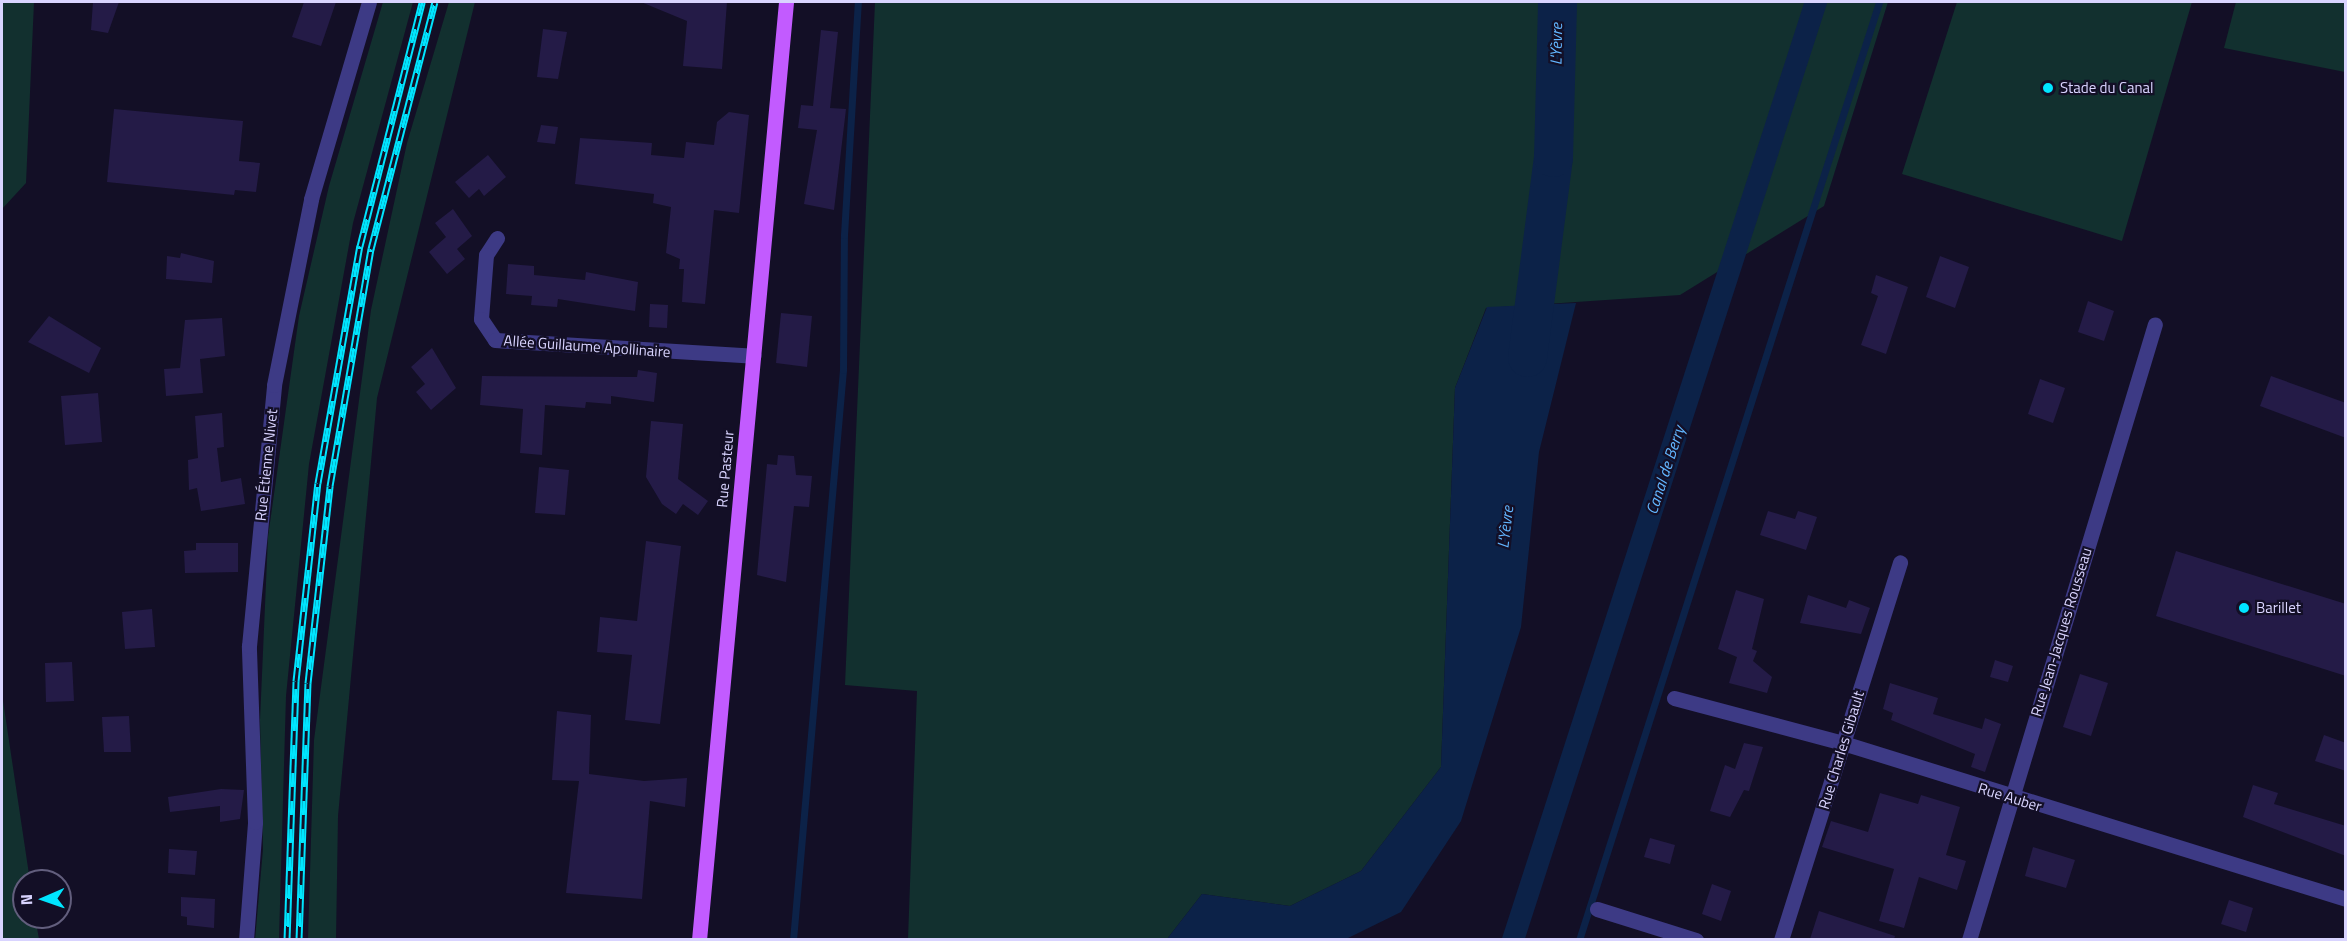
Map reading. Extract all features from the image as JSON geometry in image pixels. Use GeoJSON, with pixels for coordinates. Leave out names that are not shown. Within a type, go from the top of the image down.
{"type":"FeatureCollection","features":[{"type":"Feature","properties":{"kind":"main road","name":"Rue Pasteur"},"geometry":{"type":"LineString","coordinates":[[699,939],[786,2]]}},
{"type":"Feature","properties":{"kind":"street","name":"Rue Étienne Nivet"},"geometry":{"type":"LineString","coordinates":[[246,939],[255,822],[249,646],[274,386],[311,199],[369,2]]}},
{"type":"Feature","properties":{"kind":"street","name":"Allée Guillaume Apollinaire"},"geometry":{"type":"LineString","coordinates":[[497,238],[486,255],[481,318],[495,340],[753,356]]}},
{"type":"Feature","properties":{"kind":"street","name":"Rue Jean-Jacques Rousseau"},"geometry":{"type":"LineString","coordinates":[[1969,939],[2155,324]]}},
{"type":"Feature","properties":{"kind":"street","name":"Rue Charles Gibault"},"geometry":{"type":"LineString","coordinates":[[1781,939],[1900,562]]}},
{"type":"Feature","properties":{"kind":"street","name":"Rue Auber"},"geometry":{"type":"LineString","coordinates":[[1674,698],[1843,743],[2011,797],[2346,899]]}},
{"type":"Feature","properties":{"kind":"street"},"geometry":{"type":"LineString","coordinates":[[1597,909],[1695,939]]}},
{"type":"Feature","properties":{"kind":"green space"},"geometry":{"type":"Polygon","coordinates":[[[2,2],[34,2],[26,183],[2,209],[2,2]]]}},
{"type":"Feature","properties":{"kind":"green space"},"geometry":{"type":"Polygon","coordinates":[[[383,2],[413,2],[353,223],[309,464],[286,696],[279,939],[255,940],[263,849],[260,720],[268,537],[299,316],[329,186],[383,2]]]}},
{"type":"Feature","properties":{"kind":"green space"},"geometry":{"type":"Polygon","coordinates":[[[449,2],[475,2],[377,398],[338,816],[336,939],[308,939],[314,740],[371,310],[407,143],[449,2]]]}},
{"type":"Feature","properties":{"kind":"green space"},"geometry":{"type":"Polygon","coordinates":[[[875,2],[1888,2],[1824,206],[1680,295],[1486,308],[1455,388],[1441,767],[1361,871],[1290,906],[1202,894],[1167,939],[908,939],[917,691],[845,685],[875,2]]]}},
{"type":"Feature","properties":{"kind":"green space","name":"Stade du Canal"},"geometry":{"type":"Polygon","coordinates":[[[1957,2],[2192,2],[2122,241],[1902,174],[1957,2]]]}},
{"type":"Feature","properties":{"kind":"green space"},"geometry":{"type":"Polygon","coordinates":[[[2236,2],[2345,2],[2345,72],[2224,48],[2236,2]]]}},
{"type":"Feature","properties":{"kind":"green space"},"geometry":{"type":"Polygon","coordinates":[[[2,694],[28,869],[12,869],[12,929],[37,929],[39,939],[2,939],[2,694]]]}},
{"type":"Feature","properties":{"kind":"water"},"geometry":{"type":"Polygon","coordinates":[[[1576,303],[1539,452],[1521,627],[1461,821],[1401,912],[1346,939],[1167,939],[1202,894],[1290,906],[1361,871],[1441,767],[1455,388],[1487,307],[1576,303]]]}},
{"type":"Feature","properties":{"kind":"building"},"geometry":{"type":"Polygon","coordinates":[[[93,2],[119,2],[108,33],[91,30],[93,2]]]}},
{"type":"Feature","properties":{"kind":"building"},"geometry":{"type":"Polygon","coordinates":[[[304,2],[336,2],[321,46],[292,37],[304,2]]]}},
{"type":"Feature","properties":{"kind":"building"},"geometry":{"type":"Polygon","coordinates":[[[641,2],[727,2],[722,69],[683,66],[687,21],[641,2]]]}},
{"type":"Feature","properties":{"kind":"building"},"geometry":{"type":"Polygon","coordinates":[[[543,29],[567,32],[558,79],[537,77],[543,29]]]}},
{"type":"Feature","properties":{"kind":"building"},"geometry":{"type":"Polygon","coordinates":[[[821,30],[838,32],[830,108],[846,109],[834,210],[804,204],[817,130],[798,128],[801,105],[813,106],[821,30]]]}},
{"type":"Feature","properties":{"kind":"building"},"geometry":{"type":"Polygon","coordinates":[[[114,109],[243,121],[239,161],[260,163],[256,192],[235,190],[234,195],[107,182],[114,109]]]}},
{"type":"Feature","properties":{"kind":"building"},"geometry":{"type":"Polygon","coordinates":[[[729,112],[749,115],[739,213],[714,210],[705,304],[682,302],[684,269],[679,269],[680,259],[666,253],[671,207],[653,203],[654,194],[575,184],[580,138],[652,143],[651,155],[684,158],[686,142],[714,145],[717,122],[729,112]]]}},
{"type":"Feature","properties":{"kind":"building"},"geometry":{"type":"Polygon","coordinates":[[[541,125],[558,127],[555,144],[537,142],[541,125]]]}},
{"type":"Feature","properties":{"kind":"building"},"geometry":{"type":"Polygon","coordinates":[[[488,155],[506,177],[484,196],[479,189],[469,198],[455,182],[488,155]]]}},
{"type":"Feature","properties":{"kind":"building"},"geometry":{"type":"Polygon","coordinates":[[[453,209],[472,236],[457,249],[465,259],[447,274],[429,252],[446,237],[435,223],[453,209]]]}},
{"type":"Feature","properties":{"kind":"building"},"geometry":{"type":"Polygon","coordinates":[[[181,253],[214,261],[212,283],[166,279],[167,256],[180,258],[181,253]]]}},
{"type":"Feature","properties":{"kind":"building"},"geometry":{"type":"Polygon","coordinates":[[[1940,256],[1969,267],[1955,308],[1926,297],[1940,256]]]}},
{"type":"Feature","properties":{"kind":"building"},"geometry":{"type":"Polygon","coordinates":[[[508,264],[534,266],[534,275],[585,280],[586,272],[638,282],[635,311],[558,299],[557,307],[531,305],[532,296],[506,294],[508,264]]]}},
{"type":"Feature","properties":{"kind":"building"},"geometry":{"type":"Polygon","coordinates":[[[1876,275],[1908,287],[1886,354],[1861,345],[1878,296],[1871,293],[1876,275]]]}},
{"type":"Feature","properties":{"kind":"building"},"geometry":{"type":"Polygon","coordinates":[[[2088,301],[2114,311],[2104,341],[2078,332],[2088,301]]]}},
{"type":"Feature","properties":{"kind":"building"},"geometry":{"type":"Polygon","coordinates":[[[650,304],[668,305],[667,328],[649,327],[650,304]]]}},
{"type":"Feature","properties":{"kind":"building"},"geometry":{"type":"Polygon","coordinates":[[[781,313],[812,316],[807,367],[776,363],[781,313]]]}},
{"type":"Feature","properties":{"kind":"building"},"geometry":{"type":"Polygon","coordinates":[[[49,316],[101,348],[89,373],[28,342],[49,316]]]}},
{"type":"Feature","properties":{"kind":"building"},"geometry":{"type":"Polygon","coordinates":[[[222,318],[225,356],[200,359],[203,393],[166,396],[164,369],[180,368],[185,320],[222,318]]]}},
{"type":"Feature","properties":{"kind":"building"},"geometry":{"type":"Polygon","coordinates":[[[432,348],[456,388],[431,410],[416,392],[425,384],[411,367],[432,348]]]}},
{"type":"Feature","properties":{"kind":"building"},"geometry":{"type":"Polygon","coordinates":[[[638,370],[657,373],[654,402],[611,396],[611,404],[586,402],[585,408],[545,405],[542,455],[520,453],[523,409],[480,405],[482,376],[637,377],[638,370]]]}},
{"type":"Feature","properties":{"kind":"building"},"geometry":{"type":"Polygon","coordinates":[[[2271,376],[2346,403],[2346,438],[2260,406],[2271,376]]]}},
{"type":"Feature","properties":{"kind":"building"},"geometry":{"type":"Polygon","coordinates":[[[2040,379],[2065,388],[2053,423],[2028,414],[2040,379]]]}},
{"type":"Feature","properties":{"kind":"building"},"geometry":{"type":"Polygon","coordinates":[[[98,393],[102,442],[65,445],[61,396],[98,393]]]}},
{"type":"Feature","properties":{"kind":"building"},"geometry":{"type":"Polygon","coordinates":[[[222,413],[224,447],[217,448],[221,482],[241,478],[245,504],[201,511],[197,488],[189,490],[188,460],[198,458],[195,416],[222,413]]]}},
{"type":"Feature","properties":{"kind":"building"},"geometry":{"type":"Polygon","coordinates":[[[651,421],[683,424],[678,479],[708,501],[698,515],[683,504],[676,514],[662,504],[646,477],[651,421]]]}},
{"type":"Feature","properties":{"kind":"building"},"geometry":{"type":"Polygon","coordinates":[[[778,455],[794,456],[796,475],[812,476],[809,507],[794,506],[786,582],[757,575],[767,464],[777,465],[778,455]]]}},
{"type":"Feature","properties":{"kind":"building"},"geometry":{"type":"Polygon","coordinates":[[[539,467],[569,470],[565,515],[535,513],[539,467]]]}},
{"type":"Feature","properties":{"kind":"building"},"geometry":{"type":"Polygon","coordinates":[[[1768,511],[1795,519],[1798,511],[1817,517],[1806,550],[1760,535],[1768,511]]]}},
{"type":"Feature","properties":{"kind":"building"},"geometry":{"type":"Polygon","coordinates":[[[646,541],[681,546],[660,724],[625,720],[632,655],[597,652],[600,617],[637,621],[646,541]]]}},
{"type":"Feature","properties":{"kind":"building"},"geometry":{"type":"Polygon","coordinates":[[[196,543],[238,543],[238,572],[185,573],[184,551],[196,550],[196,543]]]}},
{"type":"Feature","properties":{"kind":"building","name":"Barillet"},"geometry":{"type":"Polygon","coordinates":[[[2176,551],[2346,604],[2346,676],[2156,616],[2176,551]]]}},
{"type":"Feature","properties":{"kind":"building"},"geometry":{"type":"Polygon","coordinates":[[[1736,590],[1764,599],[1752,649],[1757,651],[1753,661],[1772,677],[1767,693],[1729,683],[1737,657],[1718,649],[1736,590]]]}},
{"type":"Feature","properties":{"kind":"building"},"geometry":{"type":"Polygon","coordinates":[[[1808,595],[1846,608],[1849,600],[1870,608],[1861,634],[1800,623],[1808,595]]]}},
{"type":"Feature","properties":{"kind":"building"},"geometry":{"type":"Polygon","coordinates":[[[152,609],[155,647],[125,649],[122,612],[152,609]]]}},
{"type":"Feature","properties":{"kind":"building"},"geometry":{"type":"Polygon","coordinates":[[[1995,660],[2013,666],[2008,682],[1990,677],[1995,660]]]}},
{"type":"Feature","properties":{"kind":"building"},"geometry":{"type":"Polygon","coordinates":[[[72,662],[74,701],[46,702],[45,663],[72,662]]]}},
{"type":"Feature","properties":{"kind":"building"},"geometry":{"type":"Polygon","coordinates":[[[2080,674],[2108,683],[2091,736],[2063,727],[2080,674]]]}},
{"type":"Feature","properties":{"kind":"building"},"geometry":{"type":"Polygon","coordinates":[[[1890,683],[1938,698],[1933,714],[1982,729],[1985,718],[2001,724],[1985,772],[1971,767],[1975,754],[1891,720],[1893,713],[1883,709],[1890,683]]]}},
{"type":"Feature","properties":{"kind":"building"},"geometry":{"type":"Polygon","coordinates":[[[557,711],[591,715],[589,774],[644,781],[687,778],[685,807],[650,801],[642,899],[566,893],[579,781],[552,780],[557,711]]]}},
{"type":"Feature","properties":{"kind":"building"},"geometry":{"type":"Polygon","coordinates":[[[129,716],[131,752],[104,752],[102,717],[129,716]]]}},
{"type":"Feature","properties":{"kind":"building"},"geometry":{"type":"Polygon","coordinates":[[[2324,735],[2346,743],[2346,771],[2315,761],[2324,735]]]}},
{"type":"Feature","properties":{"kind":"building"},"geometry":{"type":"Polygon","coordinates":[[[1744,743],[1763,747],[1749,791],[1744,790],[1730,817],[1710,811],[1725,765],[1735,769],[1744,743]]]}},
{"type":"Feature","properties":{"kind":"building"},"geometry":{"type":"Polygon","coordinates":[[[2253,785],[2278,793],[2274,804],[2346,826],[2346,856],[2243,817],[2253,785]]]}},
{"type":"Feature","properties":{"kind":"building"},"geometry":{"type":"Polygon","coordinates":[[[221,789],[244,790],[240,819],[220,822],[220,806],[170,812],[168,797],[221,789]]]}},
{"type":"Feature","properties":{"kind":"building"},"geometry":{"type":"Polygon","coordinates":[[[1880,793],[1918,804],[1921,795],[1960,807],[1946,855],[1966,861],[1957,890],[1919,877],[1904,928],[1879,921],[1894,869],[1822,847],[1831,821],[1868,832],[1880,793]]]}},
{"type":"Feature","properties":{"kind":"building"},"geometry":{"type":"Polygon","coordinates":[[[1650,838],[1675,845],[1670,864],[1644,857],[1650,838]]]}},
{"type":"Feature","properties":{"kind":"building"},"geometry":{"type":"Polygon","coordinates":[[[2033,847],[2075,860],[2066,888],[2025,876],[2033,847]]]}},
{"type":"Feature","properties":{"kind":"building"},"geometry":{"type":"Polygon","coordinates":[[[169,849],[197,851],[195,875],[168,873],[169,849]]]}},
{"type":"Feature","properties":{"kind":"building"},"geometry":{"type":"Polygon","coordinates":[[[1712,884],[1731,891],[1721,921],[1702,914],[1712,884]]]}},
{"type":"Feature","properties":{"kind":"building"},"geometry":{"type":"Polygon","coordinates":[[[181,897],[215,899],[214,928],[187,925],[187,917],[181,916],[181,897]]]}},
{"type":"Feature","properties":{"kind":"building"},"geometry":{"type":"Polygon","coordinates":[[[2229,900],[2253,908],[2246,932],[2221,924],[2229,900]]]}},
{"type":"Feature","properties":{"kind":"building"},"geometry":{"type":"Polygon","coordinates":[[[1819,911],[1895,936],[1894,939],[1810,939],[1819,911]]]}},
{"type":"Feature","properties":{"kind":"waterway"},"geometry":{"type":"LineString","coordinates":[[793,940],[843,370],[844,235],[858,2]]}},
{"type":"Feature","properties":{"kind":"waterway","name":"L'Yèvre"},"geometry":{"type":"LineString","coordinates":[[1527,357],[1553,157],[1557,2]]}},
{"type":"Feature","properties":{"kind":"waterway","name":"Canal de Berry"},"geometry":{"type":"LineString","coordinates":[[1513,940],[1816,2]]}},
{"type":"Feature","properties":{"kind":"waterway"},"geometry":{"type":"LineString","coordinates":[[1579,940],[1879,2]]}},
{"type":"Feature","properties":{"kind":"railway"},"geometry":{"type":"LineString","coordinates":[[287,940],[296,681],[318,483],[360,246],[422,2]]}},
{"type":"Feature","properties":{"kind":"railway"},"geometry":{"type":"LineString","coordinates":[[299,940],[308,683],[330,486],[371,249],[435,2]]}},
{"type":"Feature","properties":{"kind":"place","name":"Stade du Canal"},"geometry":{"type":"Point","coordinates":[2048,88]}},
{"type":"Feature","properties":{"kind":"place","name":"Barillet"},"geometry":{"type":"Point","coordinates":[2244,608]}}]}
